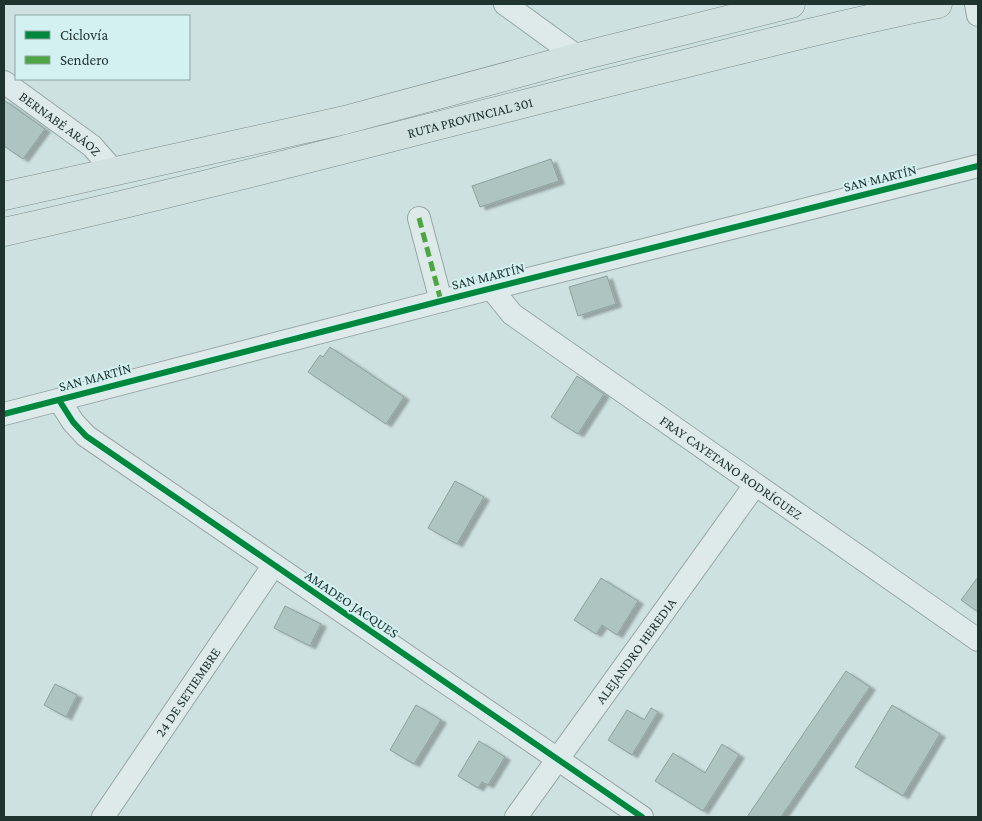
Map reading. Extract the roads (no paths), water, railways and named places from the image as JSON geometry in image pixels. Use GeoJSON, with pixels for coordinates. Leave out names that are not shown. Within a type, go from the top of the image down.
{"type":"FeatureCollection","features":[{"type":"Feature","properties":{"kind":"main road","name":"RUTA PROVINCIAL 301"},"geometry":{"type":"LineString","coordinates":[[4,196],[113,170],[345,120],[578,57],[791,4]]}},
{"type":"Feature","properties":{"kind":"main road","name":"RUTA PROVINCIAL 301"},"geometry":{"type":"LineString","coordinates":[[4,232],[161,197],[603,84],[879,16],[938,4]]}},
{"type":"Feature","properties":{"kind":"street"},"geometry":{"type":"LineString","coordinates":[[505,4],[578,57]]}},
{"type":"Feature","properties":{"kind":"street"},"geometry":{"type":"LineString","coordinates":[[976,4],[978,15]]}},
{"type":"Feature","properties":{"kind":"street","name":"BERNABÉ ARÁOZ"},"geometry":{"type":"LineString","coordinates":[[4,82],[92,146],[113,170]]}},
{"type":"Feature","properties":{"kind":"street","name":"SAN MARTÍN"},"geometry":{"type":"LineString","coordinates":[[4,414],[491,288],[978,166]]}},
{"type":"Feature","properties":{"kind":"street"},"geometry":{"type":"LineString","coordinates":[[420,218],[441,301]]}},
{"type":"Feature","properties":{"kind":"street","name":"FRAY CAYETANO RODRÍGUEZ"},"geometry":{"type":"LineString","coordinates":[[491,288],[512,314],[978,640]]}},
{"type":"Feature","properties":{"kind":"street","name":"AMADEO JACQUES"},"geometry":{"type":"LineString","coordinates":[[59,400],[73,422],[86,436],[273,566],[642,817]]}},
{"type":"Feature","properties":{"kind":"street","name":"ALEJANDRO HEREDIA"},"geometry":{"type":"LineString","coordinates":[[516,817],[755,485]]}},
{"type":"Feature","properties":{"kind":"street","name":"24 DE SETIEMBRE"},"geometry":{"type":"LineString","coordinates":[[103,817],[273,566]]}}]}
